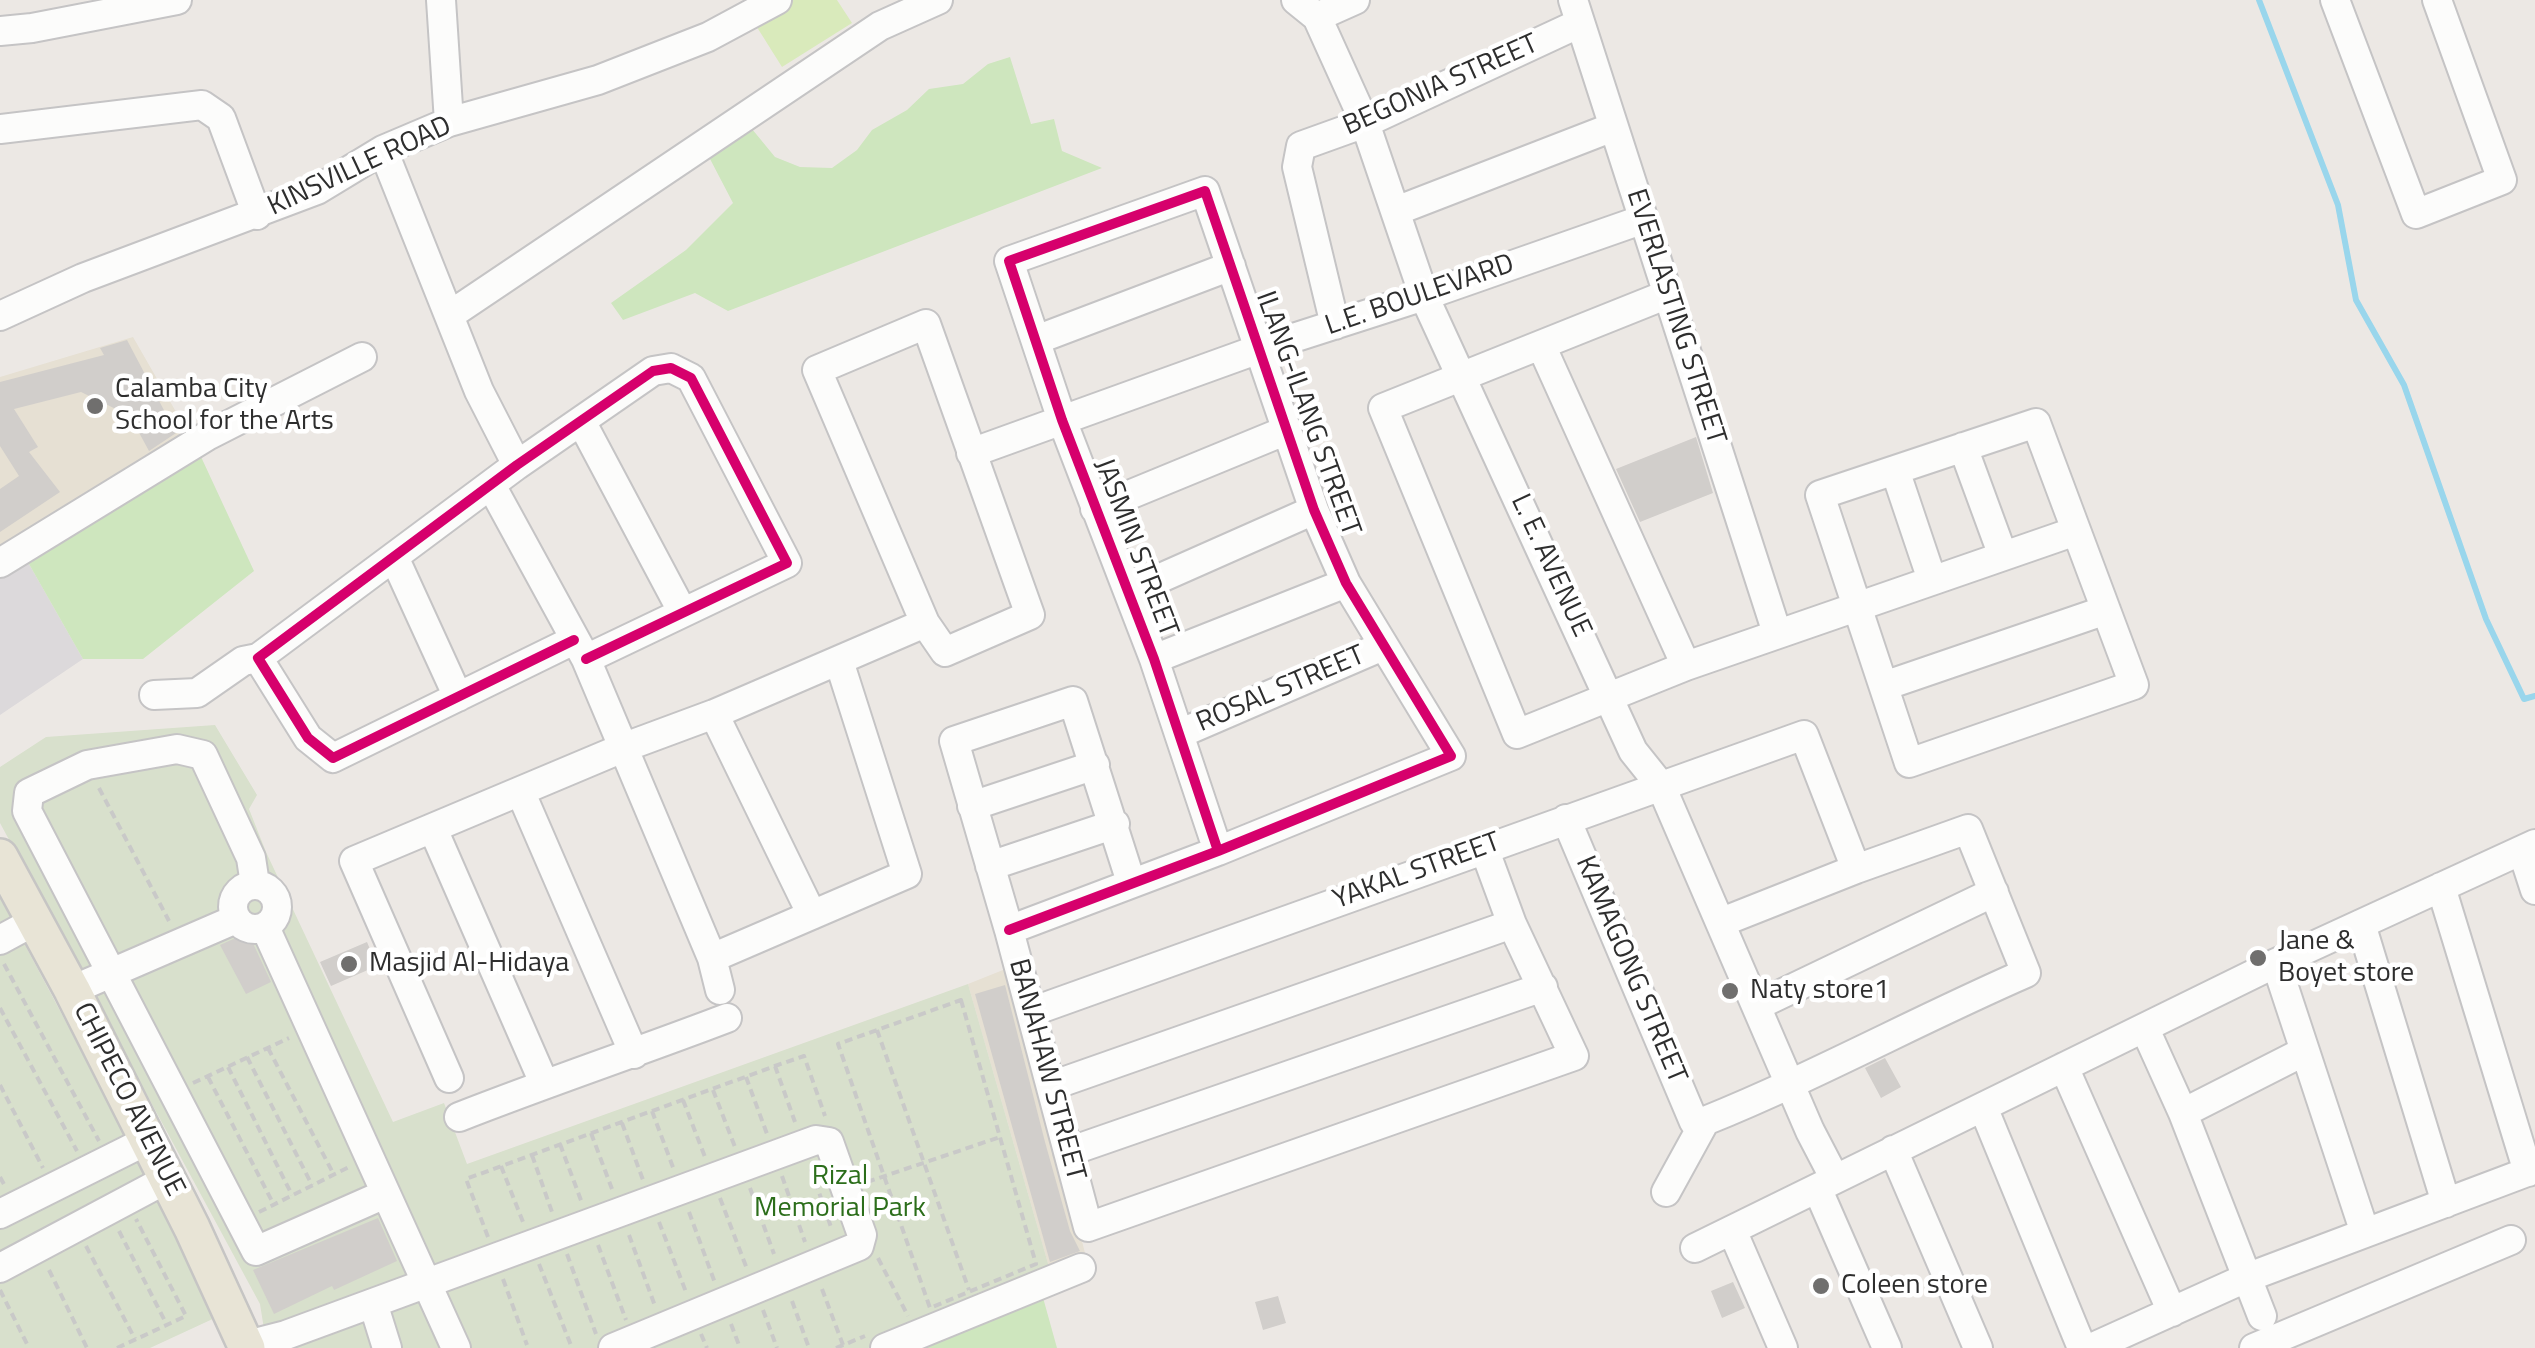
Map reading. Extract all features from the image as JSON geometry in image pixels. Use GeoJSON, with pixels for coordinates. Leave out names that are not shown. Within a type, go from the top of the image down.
{"type":"FeatureCollection","features":[{"type":"Feature","properties":{"kind":"main road","name":"CHIPECO AVENUE"},"geometry":{"type":"LineString","coordinates":[[0,857],[168,1179],[247,1347]]}},
{"type":"Feature","properties":{"kind":"street"},"geometry":{"type":"LineString","coordinates":[[0,30],[32,28],[176,0]]}},
{"type":"Feature","properties":{"kind":"street"},"geometry":{"type":"LineString","coordinates":[[440,0],[449,122]]}},
{"type":"Feature","properties":{"kind":"street","name":"KINSVILLE ROAD"},"geometry":{"type":"LineString","coordinates":[[0,316],[83,278],[317,190],[383,150],[449,122],[598,80],[708,37],[777,0]]}},
{"type":"Feature","properties":{"kind":"street"},"geometry":{"type":"LineString","coordinates":[[450,314],[880,26],[938,0]]}},
{"type":"Feature","properties":{"kind":"street"},"geometry":{"type":"LineString","coordinates":[[1307,8],[1355,0]]}},
{"type":"Feature","properties":{"kind":"street"},"geometry":{"type":"LineString","coordinates":[[2334,0],[2416,214],[2502,180],[2437,0]]}},
{"type":"Feature","properties":{"kind":"street","name":"L. E. AVENUE"},"geometry":{"type":"LineString","coordinates":[[1307,8],[1365,123],[1424,296],[1633,751],[1661,786],[1722,922],[1810,1132],[1888,1348]]}},
{"type":"Feature","properties":{"kind":"street","name":"BEGONIA STREET"},"geometry":{"type":"LineString","coordinates":[[1336,325],[1297,167],[1301,146],[1365,123],[1576,11]]}},
{"type":"Feature","properties":{"kind":"street","name":"EVERLASTING STREET"},"geometry":{"type":"LineString","coordinates":[[1576,11],[1778,633]]}},
{"type":"Feature","properties":{"kind":"street"},"geometry":{"type":"LineString","coordinates":[[0,129],[202,105],[221,118],[257,215]]}},
{"type":"Feature","properties":{"kind":"street"},"geometry":{"type":"LineString","coordinates":[[1396,211],[1614,126]]}},
{"type":"Feature","properties":{"kind":"street"},"geometry":{"type":"LineString","coordinates":[[383,150],[479,392],[517,466]]}},
{"type":"Feature","properties":{"kind":"street","name":"ILANG-ILANG STREET"},"geometry":{"type":"LineString","coordinates":[[1009,261],[1205,192],[1314,510],[1346,582],[1451,756],[1218,851]]}},
{"type":"Feature","properties":{"kind":"street","name":"L.E. BOULEVARD"},"geometry":{"type":"LineString","coordinates":[[971,454],[1259,348],[1424,296],[1644,219]]}},
{"type":"Feature","properties":{"kind":"street","name":"JASMIN STREET"},"geometry":{"type":"LineString","coordinates":[[1009,261],[1062,420],[1154,658],[1218,851]]}},
{"type":"Feature","properties":{"kind":"street"},"geometry":{"type":"LineString","coordinates":[[1036,340],[1231,266]]}},
{"type":"Feature","properties":{"kind":"street"},"geometry":{"type":"LineString","coordinates":[[1668,294],[1383,408],[1517,734],[1686,666],[2076,531]]}},
{"type":"Feature","properties":{"kind":"street"},"geometry":{"type":"LineString","coordinates":[[926,324],[1030,615],[946,652],[926,623],[816,370],[926,324]]}},
{"type":"Feature","properties":{"kind":"street"},"geometry":{"type":"LineString","coordinates":[[1541,345],[1686,666]]}},
{"type":"Feature","properties":{"kind":"street"},"geometry":{"type":"LineString","coordinates":[[0,562],[207,436],[362,357]]}},
{"type":"Feature","properties":{"kind":"street"},"geometry":{"type":"LineString","coordinates":[[154,695],[197,693],[243,661],[258,658],[517,466],[653,371],[671,368],[691,378],[787,563],[682,611],[458,697],[333,758],[308,738],[258,658]]}},
{"type":"Feature","properties":{"kind":"street"},"geometry":{"type":"LineString","coordinates":[[581,421],[682,611]]}},
{"type":"Feature","properties":{"kind":"street"},"geometry":{"type":"LineString","coordinates":[[2036,423],[2134,685],[1908,763],[1820,495],[1895,470],[2036,423]]}},
{"type":"Feature","properties":{"kind":"street"},"geometry":{"type":"LineString","coordinates":[[1096,508],[1287,430]]}},
{"type":"Feature","properties":{"kind":"street"},"geometry":{"type":"LineString","coordinates":[[1963,447],[2003,556]]}},
{"type":"Feature","properties":{"kind":"street"},"geometry":{"type":"LineString","coordinates":[[1895,470],[1932,580]]}},
{"type":"Feature","properties":{"kind":"street"},"geometry":{"type":"LineString","coordinates":[[492,486],[580,649],[625,747],[712,958],[720,990]]}},
{"type":"Feature","properties":{"kind":"street"},"geometry":{"type":"LineString","coordinates":[[1129,592],[1314,510]]}},
{"type":"Feature","properties":{"kind":"street"},"geometry":{"type":"LineString","coordinates":[[394,557],[458,697]]}},
{"type":"Feature","properties":{"kind":"street"},"geometry":{"type":"LineString","coordinates":[[1154,658],[1346,582]]}},
{"type":"Feature","properties":{"kind":"street"},"geometry":{"type":"LineString","coordinates":[[1884,686],[2106,610]]}},
{"type":"Feature","properties":{"kind":"street"},"geometry":{"type":"LineString","coordinates":[[449,1078],[354,861],[926,623]]}},
{"type":"Feature","properties":{"kind":"street","name":"ROSAL STREET"},"geometry":{"type":"LineString","coordinates":[[1179,734],[1383,646]]}},
{"type":"Feature","properties":{"kind":"street"},"geometry":{"type":"LineString","coordinates":[[712,958],[907,874],[839,661]]}},
{"type":"Feature","properties":{"kind":"street","name":"BANAHAW STREET"},"geometry":{"type":"LineString","coordinates":[[1094,765],[1073,701],[954,741],[1088,1226],[1574,1056],[1542,987]]}},
{"type":"Feature","properties":{"kind":"street"},"geometry":{"type":"LineString","coordinates":[[714,714],[812,915]]}},
{"type":"Feature","properties":{"kind":"street","name":"YAKAL STREET"},"geometry":{"type":"LineString","coordinates":[[1031,1012],[1804,735],[1856,869]]}},
{"type":"Feature","properties":{"kind":"street"},"geometry":{"type":"LineString","coordinates":[[255,884],[251,858],[203,755],[177,750],[87,765],[29,793],[27,811],[256,1250],[385,1194]]}},
{"type":"Feature","properties":{"kind":"street"},"geometry":{"type":"LineString","coordinates":[[972,806],[1094,765],[1131,882]]}},
{"type":"Feature","properties":{"kind":"street"},"geometry":{"type":"LineString","coordinates":[[521,793],[634,1054]]}},
{"type":"Feature","properties":{"kind":"street","name":"KAMAGONG STREET"},"geometry":{"type":"LineString","coordinates":[[1566,818],[1699,1122]]}},
{"type":"Feature","properties":{"kind":"street"},"geometry":{"type":"LineString","coordinates":[[990,866],[1115,824]]}},
{"type":"Feature","properties":{"kind":"street"},"geometry":{"type":"LineString","coordinates":[[433,829],[544,1083]]}},
{"type":"Feature","properties":{"kind":"street"},"geometry":{"type":"LineString","coordinates":[[1666,1192],[1699,1122],[1792,1086],[1928,1016],[2026,973],[1968,829],[1722,922]]}},
{"type":"Feature","properties":{"kind":"street"},"geometry":{"type":"LineString","coordinates":[[1695,1248],[2276,963],[2529,847],[2535,890]]}},
{"type":"Feature","properties":{"kind":"street"},"geometry":{"type":"LineString","coordinates":[[1068,1152],[1542,987],[1512,924],[1484,848]]}},
{"type":"Feature","properties":{"kind":"street"},"geometry":{"type":"LineString","coordinates":[[1009,930],[1218,851]]}},
{"type":"Feature","properties":{"kind":"street"},"geometry":{"type":"LineString","coordinates":[[255,884],[266,887],[275,896],[278,907],[275,918],[265,927],[254,929],[236,919],[232,908],[235,896],[244,887],[255,884]]}},
{"type":"Feature","properties":{"kind":"street"},"geometry":{"type":"LineString","coordinates":[[2091,1348],[2246,1278],[2532,1170],[2441,887]]}},
{"type":"Feature","properties":{"kind":"street"},"geometry":{"type":"LineString","coordinates":[[1756,1006],[1994,892]]}},
{"type":"Feature","properties":{"kind":"street"},"geometry":{"type":"LineString","coordinates":[[72,990],[236,919]]}},
{"type":"Feature","properties":{"kind":"street"},"geometry":{"type":"LineString","coordinates":[[0,940],[35,922]]}},
{"type":"Feature","properties":{"kind":"street"},"geometry":{"type":"LineString","coordinates":[[1050,1086],[1512,924]]}},
{"type":"Feature","properties":{"kind":"street"},"geometry":{"type":"LineString","coordinates":[[2361,924],[2446,1203]]}},
{"type":"Feature","properties":{"kind":"street"},"geometry":{"type":"LineString","coordinates":[[265,927],[456,1348]]}},
{"type":"Feature","properties":{"kind":"street"},"geometry":{"type":"LineString","coordinates":[[2276,963],[2365,1233]]}},
{"type":"Feature","properties":{"kind":"street"},"geometry":{"type":"LineString","coordinates":[[459,1118],[544,1083],[727,1018]]}},
{"type":"Feature","properties":{"kind":"street"},"geometry":{"type":"LineString","coordinates":[[2145,1029],[2183,1113],[2262,1316]]}},
{"type":"Feature","properties":{"kind":"street"},"geometry":{"type":"LineString","coordinates":[[2183,1113],[2305,1051]]}},
{"type":"Feature","properties":{"kind":"street"},"geometry":{"type":"LineString","coordinates":[[2064,1068],[2172,1312]]}},
{"type":"Feature","properties":{"kind":"street"},"geometry":{"type":"LineString","coordinates":[[1983,1107],[2082,1348]]}},
{"type":"Feature","properties":{"kind":"street"},"geometry":{"type":"LineString","coordinates":[[0,1214],[148,1140]]}},
{"type":"Feature","properties":{"kind":"street"},"geometry":{"type":"LineString","coordinates":[[247,1347],[326,1335],[372,1303],[816,1140],[829,1142],[862,1234],[859,1246],[613,1348]]}},
{"type":"Feature","properties":{"kind":"street"},"geometry":{"type":"LineString","coordinates":[[1893,1150],[1978,1348]]}},
{"type":"Feature","properties":{"kind":"street"},"geometry":{"type":"LineString","coordinates":[[0,1268],[168,1179]]}},
{"type":"Feature","properties":{"kind":"street"},"geometry":{"type":"LineString","coordinates":[[1732,1230],[1783,1348]]}},
{"type":"Feature","properties":{"kind":"street"},"geometry":{"type":"LineString","coordinates":[[2254,1348],[2511,1240]]}},
{"type":"Feature","properties":{"kind":"street"},"geometry":{"type":"LineString","coordinates":[[880,1340],[1081,1268]]}},
{"type":"Feature","properties":{"kind":"street"},"geometry":{"type":"LineString","coordinates":[[372,1303],[387,1348]]}},
{"type":"Feature","properties":{"kind":"path"},"geometry":{"type":"LineString","coordinates":[[87,765],[180,943]]}},
{"type":"Feature","properties":{"kind":"path"},"geometry":{"type":"LineString","coordinates":[[0,956],[97,1164]]}},
{"type":"Feature","properties":{"kind":"path"},"geometry":{"type":"LineString","coordinates":[[930,1308],[838,1044],[961,1000],[1036,1264]]}},
{"type":"Feature","properties":{"kind":"path"},"geometry":{"type":"LineString","coordinates":[[0,1008],[97,1164]]}},
{"type":"Feature","properties":{"kind":"path"},"geometry":{"type":"LineString","coordinates":[[176,1092],[312,1026]]}},
{"type":"Feature","properties":{"kind":"path"},"geometry":{"type":"LineString","coordinates":[[877,1030],[970,1292]]}},
{"type":"Feature","properties":{"kind":"path"},"geometry":{"type":"LineString","coordinates":[[268,1048],[334,1175]]}},
{"type":"Feature","properties":{"kind":"path"},"geometry":{"type":"LineString","coordinates":[[466,1179],[804,1056],[829,1126],[829,1142]]}},
{"type":"Feature","properties":{"kind":"path"},"geometry":{"type":"LineString","coordinates":[[247,1058],[312,1185]]}},
{"type":"Feature","properties":{"kind":"path"},"geometry":{"type":"LineString","coordinates":[[228,1067],[292,1195]]}},
{"type":"Feature","properties":{"kind":"path"},"geometry":{"type":"LineString","coordinates":[[208,1076],[274,1205]]}},
{"type":"Feature","properties":{"kind":"path"},"geometry":{"type":"LineString","coordinates":[[746,1077],[843,1345]]}},
{"type":"Feature","properties":{"kind":"path"},"geometry":{"type":"LineString","coordinates":[[0,1085],[52,1185]]}},
{"type":"Feature","properties":{"kind":"path"},"geometry":{"type":"LineString","coordinates":[[713,1089],[809,1348]]}},
{"type":"Feature","properties":{"kind":"path"},"geometry":{"type":"LineString","coordinates":[[683,1100],[778,1348]]}},
{"type":"Feature","properties":{"kind":"path"},"geometry":{"type":"LineString","coordinates":[[652,1111],[740,1348]]}},
{"type":"Feature","properties":{"kind":"path"},"geometry":{"type":"LineString","coordinates":[[621,1122],[707,1348]]}},
{"type":"Feature","properties":{"kind":"path"},"geometry":{"type":"LineString","coordinates":[[591,1133],[663,1328]]}},
{"type":"Feature","properties":{"kind":"path"},"geometry":{"type":"LineString","coordinates":[[848,1189],[1000,1136]]}},
{"type":"Feature","properties":{"kind":"path"},"geometry":{"type":"LineString","coordinates":[[241,1221],[368,1158]]}},
{"type":"Feature","properties":{"kind":"path"},"geometry":{"type":"LineString","coordinates":[[116,1348],[186,1316],[118,1206]]}},
{"type":"Feature","properties":{"kind":"path"},"geometry":{"type":"LineString","coordinates":[[118,1206],[167,1324]]}},
{"type":"Feature","properties":{"kind":"path"},"geometry":{"type":"LineString","coordinates":[[76,1228],[135,1340]]}},
{"type":"Feature","properties":{"kind":"path"},"geometry":{"type":"LineString","coordinates":[[859,1246],[872,1248],[909,1318]]}},
{"type":"Feature","properties":{"kind":"path"},"geometry":{"type":"LineString","coordinates":[[38,1248],[87,1348]]}},
{"type":"Feature","properties":{"kind":"path"},"geometry":{"type":"LineString","coordinates":[[0,1290],[28,1348]]}},
{"type":"Feature","properties":{"kind":"path"},"geometry":{"type":"LineString","coordinates":[[836,1348],[880,1340]]}},
{"type":"Feature","properties":{"kind":"shaded area","name":"Calamba City School for the Arts"},"geometry":{"type":"Polygon","coordinates":[[[133,337],[187,431],[0,552],[0,377],[133,337]]]}},
{"type":"Feature","properties":{"kind":"shaded area"},"geometry":{"type":"Polygon","coordinates":[[[25,557],[83,659],[0,715],[0,573],[25,557]]]}},
{"type":"Feature","properties":{"kind":"shaded area"},"geometry":{"type":"Polygon","coordinates":[[[1013,966],[1087,1261],[1051,1274],[968,984],[1013,966]]]}},
{"type":"Feature","properties":{"kind":"green space"},"geometry":{"type":"Polygon","coordinates":[[[793,0],[837,0],[852,23],[782,67],[755,24],[793,0]]]}},
{"type":"Feature","properties":{"kind":"green space"},"geometry":{"type":"Polygon","coordinates":[[[1010,57],[1031,124],[1054,119],[1062,151],[1102,168],[728,311],[695,293],[623,320],[611,303],[686,250],[733,203],[709,157],[728,139],[752,129],[775,157],[800,167],[832,168],[857,150],[872,130],[907,110],[929,89],[963,84],[988,64],[1010,57]]]}},
{"type":"Feature","properties":{"kind":"green space"},"geometry":{"type":"Polygon","coordinates":[[[196,446],[254,571],[143,659],[83,659],[25,557],[196,446]]]}},
{"type":"Feature","properties":{"kind":"green space","name":"Rizal Memorial Park"},"geometry":{"type":"Polygon","coordinates":[[[215,725],[257,795],[249,809],[266,852],[393,1122],[444,1103],[467,1164],[968,984],[1051,1274],[868,1348],[267,1348],[260,1304],[0,823],[0,767],[46,737],[215,725]]]}},
{"type":"Feature","properties":{"kind":"green space"},"geometry":{"type":"Polygon","coordinates":[[[0,898],[156,1191],[217,1317],[150,1348],[0,1348],[0,898]]]}},
{"type":"Feature","properties":{"kind":"green space"},"geometry":{"type":"Polygon","coordinates":[[[1042,1294],[1057,1348],[911,1348],[1042,1294]]]}},
{"type":"Feature","properties":{"kind":"building"},"geometry":{"type":"Polygon","coordinates":[[[127,340],[176,433],[149,451],[130,416],[81,392],[14,409],[38,447],[29,452],[60,492],[0,532],[0,489],[19,476],[0,446],[0,382],[104,355],[100,348],[127,340]]]}},
{"type":"Feature","properties":{"kind":"building"},"geometry":{"type":"Polygon","coordinates":[[[1696,437],[1713,493],[1640,522],[1616,469],[1696,437]]]}},
{"type":"Feature","properties":{"kind":"building"},"geometry":{"type":"Polygon","coordinates":[[[240,936],[251,939],[271,982],[246,994],[220,945],[240,936]]]}},
{"type":"Feature","properties":{"kind":"building","name":"Masjid Al-Hidaya"},"geometry":{"type":"Polygon","coordinates":[[[367,942],[377,966],[331,986],[320,962],[367,942]]]}},
{"type":"Feature","properties":{"kind":"building"},"geometry":{"type":"Polygon","coordinates":[[[1005,985],[1070,1231],[1080,1251],[1050,1262],[975,994],[1005,985]]]}},
{"type":"Feature","properties":{"kind":"building"},"geometry":{"type":"Polygon","coordinates":[[[1885,1058],[1901,1087],[1881,1098],[1865,1068],[1885,1058]]]}},
{"type":"Feature","properties":{"kind":"building"},"geometry":{"type":"Polygon","coordinates":[[[378,1218],[397,1261],[274,1314],[253,1270],[378,1218]]]}},
{"type":"Feature","properties":{"kind":"building"},"geometry":{"type":"Polygon","coordinates":[[[1733,1282],[1745,1308],[1722,1318],[1711,1291],[1733,1282]]]}},
{"type":"Feature","properties":{"kind":"building"},"geometry":{"type":"Polygon","coordinates":[[[1278,1296],[1286,1323],[1263,1330],[1255,1302],[1278,1296]]]}},
{"type":"Feature","properties":{"kind":"waterway"},"geometry":{"type":"LineString","coordinates":[[2259,0],[2338,205],[2356,300],[2404,385],[2486,619],[2524,699],[2535,696]]}},
{"type":"Feature","properties":{"kind":"cycle path"},"geometry":{"type":"LineString","coordinates":[[1009,930],[1218,851],[1451,756],[1346,583],[1314,510],[1205,191],[1009,261],[1062,420],[1154,659],[1218,851]]}},
{"type":"Feature","properties":{"kind":"cycle path"},"geometry":{"type":"LineString","coordinates":[[574,640],[333,758],[308,738],[258,658],[517,465],[653,371],[671,368],[691,378],[787,563],[586,659]]}},
{"type":"Feature","properties":{"kind":"place","name":"Calamba City School for the Arts"},"geometry":{"type":"Point","coordinates":[95,406]}},
{"type":"Feature","properties":{"kind":"place","name":"Jane & Boyet store"},"geometry":{"type":"Point","coordinates":[2258,958]}},
{"type":"Feature","properties":{"kind":"place","name":"Masjid Al-Hidaya"},"geometry":{"type":"Point","coordinates":[349,964]}},
{"type":"Feature","properties":{"kind":"place","name":"Naty store1"},"geometry":{"type":"Point","coordinates":[1730,991]}},
{"type":"Feature","properties":{"kind":"place","name":"Coleen store"},"geometry":{"type":"Point","coordinates":[1821,1286]}}]}
